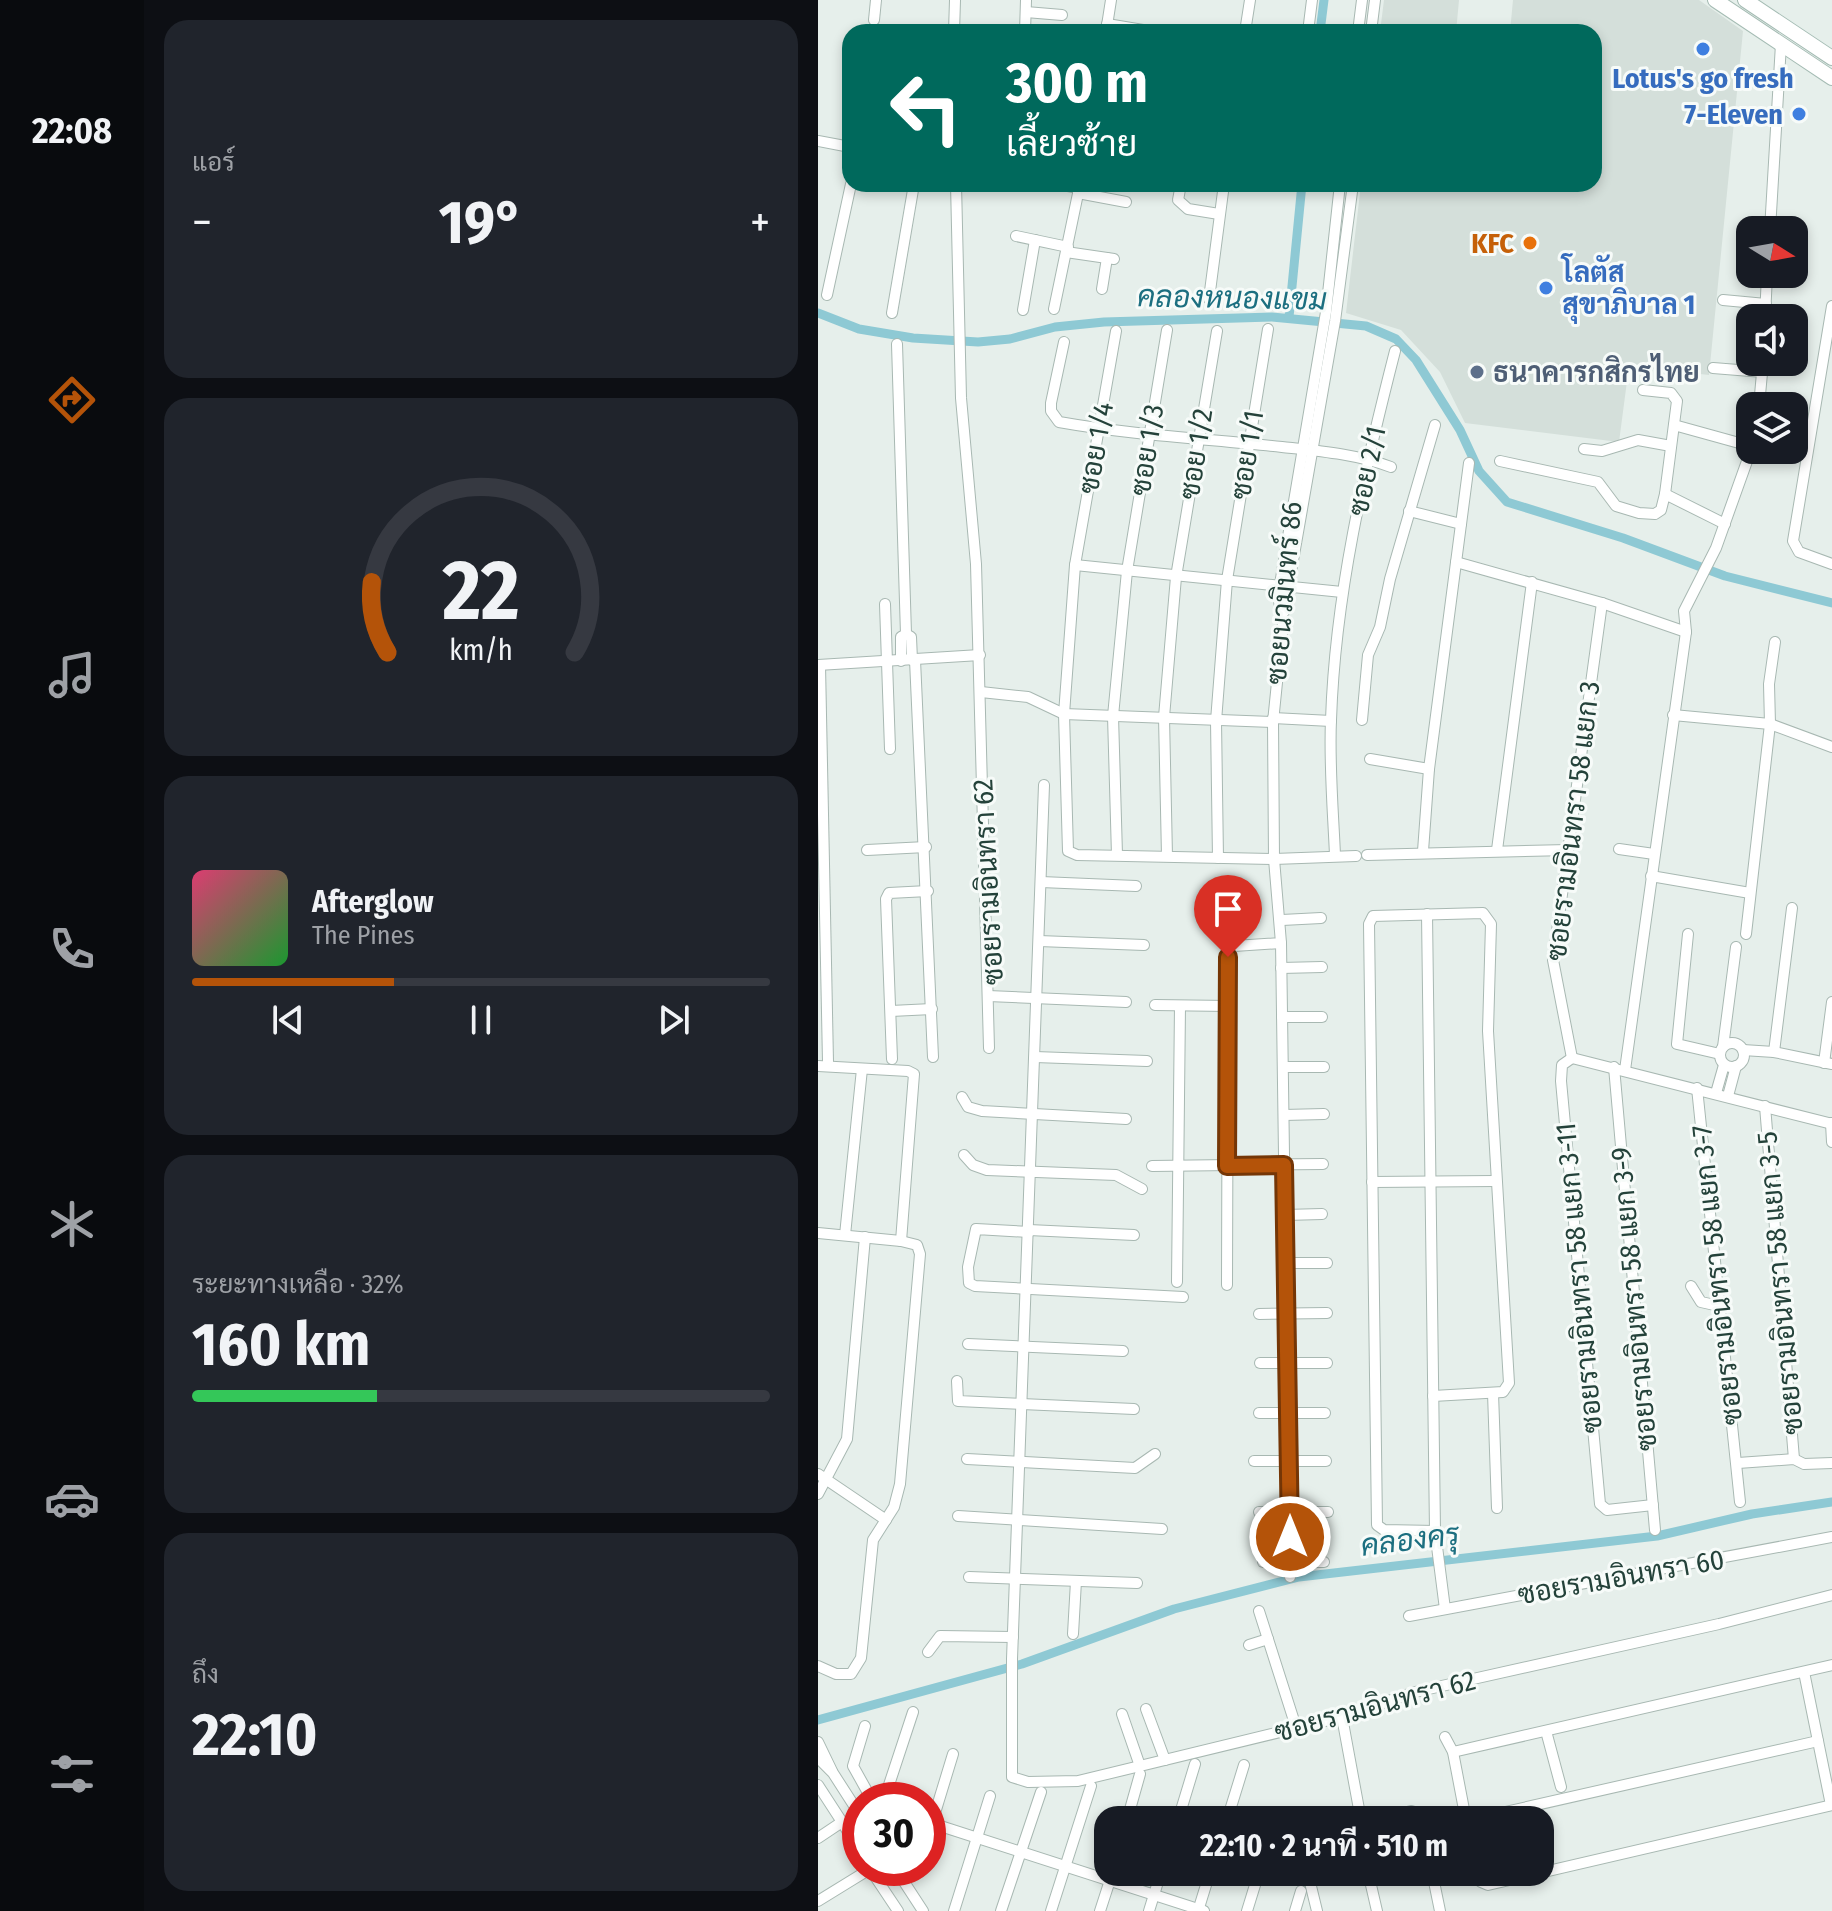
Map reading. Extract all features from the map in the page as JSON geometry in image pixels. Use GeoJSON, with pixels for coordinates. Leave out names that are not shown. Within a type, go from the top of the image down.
{"type":"FeatureCollection","features":[{"type":"Feature","properties":{"kind":"main road"},"geometry":{"type":"LineString","coordinates":[[1715,0],[1832,78]]}},
{"type":"Feature","properties":{"kind":"main road"},"geometry":{"type":"LineString","coordinates":[[1745,0],[1832,58]]}},
{"type":"Feature","properties":{"kind":"main road"},"geometry":{"type":"LineString","coordinates":[[1781,44],[1789,30]]}},
{"type":"Feature","properties":{"kind":"street"},"geometry":{"type":"LineString","coordinates":[[874,20],[876,0]]}},
{"type":"Feature","properties":{"kind":"street"},"geometry":{"type":"LineString","coordinates":[[954,24],[955,0]]}},
{"type":"Feature","properties":{"kind":"street"},"geometry":{"type":"LineString","coordinates":[[1107,24],[1111,0]]}},
{"type":"Feature","properties":{"kind":"street"},"geometry":{"type":"LineString","coordinates":[[1246,24],[1250,0]]}},
{"type":"Feature","properties":{"kind":"street"},"geometry":{"type":"LineString","coordinates":[[1309,24],[1312,0]]}},
{"type":"Feature","properties":{"kind":"street"},"geometry":{"type":"LineString","coordinates":[[1359,24],[1362,0]]}},
{"type":"Feature","properties":{"kind":"street"},"geometry":{"type":"LineString","coordinates":[[1372,24],[1375,0]]}},
{"type":"Feature","properties":{"kind":"street"},"geometry":{"type":"LineString","coordinates":[[1026,6],[1062,15]]}},
{"type":"Feature","properties":{"kind":"street"},"geometry":{"type":"LineString","coordinates":[[1771,216],[1781,44]]}},
{"type":"Feature","properties":{"kind":"street"},"geometry":{"type":"LineString","coordinates":[[818,141],[842,146]]}},
{"type":"Feature","properties":{"kind":"street"},"geometry":{"type":"LineString","coordinates":[[827,295],[849,192]]}},
{"type":"Feature","properties":{"kind":"street"},"geometry":{"type":"LineString","coordinates":[[892,313],[913,192]]}},
{"type":"Feature","properties":{"kind":"street","name":"ซอยรามอินทรา 62"},"geometry":{"type":"LineString","coordinates":[[956,192],[960,341],[980,655],[988,996],[1037,1000],[1012,1659],[1012,1777],[1028,1782],[1070,1782],[1140,1770],[1165,1760],[1342,1717],[1415,1692],[1719,1624],[1832,1595]]}},
{"type":"Feature","properties":{"kind":"street"},"geometry":{"type":"LineString","coordinates":[[1054,309],[1078,192]]}},
{"type":"Feature","properties":{"kind":"street"},"geometry":{"type":"LineString","coordinates":[[1092,192],[1126,202]]}},
{"type":"Feature","properties":{"kind":"street"},"geometry":{"type":"LineString","coordinates":[[1180,192],[1178,200],[1182,205],[1219,214]]}},
{"type":"Feature","properties":{"kind":"street"},"geometry":{"type":"LineString","coordinates":[[1209,299],[1223,192]]}},
{"type":"Feature","properties":{"kind":"street","name":"ซอยนวมินทร์ 86"},"geometry":{"type":"LineString","coordinates":[[1330,320],[1339,192]]}},
{"type":"Feature","properties":{"kind":"street","name":"ซอยนวมินทร์ 86"},"geometry":{"type":"LineString","coordinates":[[1290,1577],[1282,920],[1274,859],[1273,720],[1284,585],[1352,192]]}},
{"type":"Feature","properties":{"kind":"street"},"geometry":{"type":"LineString","coordinates":[[1016,236],[1111,258],[1102,289]]}},
{"type":"Feature","properties":{"kind":"street"},"geometry":{"type":"LineString","coordinates":[[1023,310],[1035,240]]}},
{"type":"Feature","properties":{"kind":"street"},"geometry":{"type":"LineString","coordinates":[[1723,300],[1766,304],[1767,288]]}},
{"type":"Feature","properties":{"kind":"street"},"geometry":{"type":"LineString","coordinates":[[1832,306],[1793,541],[1795,549],[1832,564]]}},
{"type":"Feature","properties":{"kind":"street","name":"ซอย 1/1"},"geometry":{"type":"LineString","coordinates":[[1218,858],[1216,721],[1227,580],[1268,329]]}},
{"type":"Feature","properties":{"kind":"street","name":"ซอย 1/3"},"geometry":{"type":"LineString","coordinates":[[1117,855],[1113,716],[1127,571],[1167,330]]}},
{"type":"Feature","properties":{"kind":"street","name":"ซอย 1/4"},"geometry":{"type":"LineString","coordinates":[[1116,331],[1075,565],[1064,714],[1068,851],[1077,855],[1117,855]]}},
{"type":"Feature","properties":{"kind":"street","name":"ซอย 1/2"},"geometry":{"type":"LineString","coordinates":[[1167,856],[1164,717],[1176,577],[1217,331]]}},
{"type":"Feature","properties":{"kind":"street"},"geometry":{"type":"LineString","coordinates":[[1064,342],[1051,403],[1054,418],[1059,422],[1367,458],[1391,467]]}},
{"type":"Feature","properties":{"kind":"street"},"geometry":{"type":"LineString","coordinates":[[897,344],[906,634],[901,637],[912,660],[926,847],[933,1057]]}},
{"type":"Feature","properties":{"kind":"street","name":"ซอย 2/1"},"geometry":{"type":"LineString","coordinates":[[1335,855],[1331,721],[1342,592],[1367,458],[1395,351]]}},
{"type":"Feature","properties":{"kind":"street"},"geometry":{"type":"LineString","coordinates":[[1713,368],[1736,368]]}},
{"type":"Feature","properties":{"kind":"street"},"geometry":{"type":"LineString","coordinates":[[1500,461],[1598,482],[1616,506],[1647,515],[1661,510],[1674,425],[1675,396],[1643,390]]}},
{"type":"Feature","properties":{"kind":"street"},"geometry":{"type":"LineString","coordinates":[[1362,720],[1368,655],[1377,638],[1409,511],[1435,425]]}},
{"type":"Feature","properties":{"kind":"street"},"geometry":{"type":"LineString","coordinates":[[1674,425],[1736,444]]}},
{"type":"Feature","properties":{"kind":"street"},"geometry":{"type":"LineString","coordinates":[[1584,449],[1602,451],[1638,440],[1671,446]]}},
{"type":"Feature","properties":{"kind":"street"},"geometry":{"type":"LineString","coordinates":[[1423,851],[1429,769],[1469,463]]}},
{"type":"Feature","properties":{"kind":"street","name":"ซอยรามอินทรา 58 แยก 3-9"},"geometry":{"type":"LineString","coordinates":[[1655,1530],[1619,1068],[1651,876],[1686,632],[1684,611],[1708,567],[1745,464]]}},
{"type":"Feature","properties":{"kind":"street"},"geometry":{"type":"LineString","coordinates":[[1665,494],[1725,524]]}},
{"type":"Feature","properties":{"kind":"street"},"geometry":{"type":"LineString","coordinates":[[1409,511],[1461,524]]}},
{"type":"Feature","properties":{"kind":"street"},"geometry":{"type":"LineString","coordinates":[[1456,562],[1602,603],[1686,632]]}},
{"type":"Feature","properties":{"kind":"street"},"geometry":{"type":"LineString","coordinates":[[1075,565],[1342,592]]}},
{"type":"Feature","properties":{"kind":"street"},"geometry":{"type":"LineString","coordinates":[[1497,850],[1532,582]]}},
{"type":"Feature","properties":{"kind":"street","name":"ซอยรามอินทรา 58 แยก 3"},"geometry":{"type":"LineString","coordinates":[[1572,1058],[1553,974],[1602,603]]}},
{"type":"Feature","properties":{"kind":"street"},"geometry":{"type":"LineString","coordinates":[[885,604],[890,749]]}},
{"type":"Feature","properties":{"kind":"street"},"geometry":{"type":"LineString","coordinates":[[1746,934],[1770,724],[1769,684],[1775,642]]}},
{"type":"Feature","properties":{"kind":"street"},"geometry":{"type":"LineString","coordinates":[[901,1241],[915,1077],[908,1071],[823,1064],[819,665],[980,655]]}},
{"type":"Feature","properties":{"kind":"street"},"geometry":{"type":"LineString","coordinates":[[981,692],[1028,697],[1064,714],[1216,721],[1331,721]]}},
{"type":"Feature","properties":{"kind":"street"},"geometry":{"type":"LineString","coordinates":[[1673,715],[1770,724],[1832,747]]}},
{"type":"Feature","properties":{"kind":"street"},"geometry":{"type":"LineString","coordinates":[[1370,759],[1429,769]]}},
{"type":"Feature","properties":{"kind":"street"},"geometry":{"type":"LineString","coordinates":[[1044,785],[1037,1000],[1126,1002]]}},
{"type":"Feature","properties":{"kind":"street"},"geometry":{"type":"LineString","coordinates":[[867,850],[926,847]]}},
{"type":"Feature","properties":{"kind":"street"},"geometry":{"type":"LineString","coordinates":[[1619,849],[1654,854]]}},
{"type":"Feature","properties":{"kind":"street"},"geometry":{"type":"LineString","coordinates":[[1117,855],[1274,859],[1423,851],[1568,850]]}},
{"type":"Feature","properties":{"kind":"street"},"geometry":{"type":"LineString","coordinates":[[1651,876],[1750,893]]}},
{"type":"Feature","properties":{"kind":"street"},"geometry":{"type":"LineString","coordinates":[[1041,882],[1136,886]]}},
{"type":"Feature","properties":{"kind":"street"},"geometry":{"type":"LineString","coordinates":[[892,1059],[886,899],[889,893],[928,891]]}},
{"type":"Feature","properties":{"kind":"street"},"geometry":{"type":"LineString","coordinates":[[1774,1052],[1792,908]]}},
{"type":"Feature","properties":{"kind":"street"},"geometry":{"type":"LineString","coordinates":[[1433,1396],[1503,1392],[1509,1383],[1488,1031],[1490,918],[1483,913],[1373,916],[1369,924],[1377,1525],[1384,1530],[1435,1531]]}},
{"type":"Feature","properties":{"kind":"street"},"geometry":{"type":"LineString","coordinates":[[1427,914],[1435,1531],[1445,1609]]}},
{"type":"Feature","properties":{"kind":"street"},"geometry":{"type":"LineString","coordinates":[[1282,920],[1321,918]]}},
{"type":"Feature","properties":{"kind":"street"},"geometry":{"type":"LineString","coordinates":[[1688,934],[1677,1044],[1726,1058],[1743,1058],[1743,1050]]}},
{"type":"Feature","properties":{"kind":"street"},"geometry":{"type":"LineString","coordinates":[[1039,941],[1144,945]]}},
{"type":"Feature","properties":{"kind":"street"},"geometry":{"type":"LineString","coordinates":[[1227,1285],[1228,957],[1234,946],[1281,943]]}},
{"type":"Feature","properties":{"kind":"street"},"geometry":{"type":"LineString","coordinates":[[1728,1096],[1726,1058],[1736,947]]}},
{"type":"Feature","properties":{"kind":"street"},"geometry":{"type":"LineString","coordinates":[[1281,968],[1322,967]]}},
{"type":"Feature","properties":{"kind":"street"},"geometry":{"type":"LineString","coordinates":[[988,996],[989,1048]]}},
{"type":"Feature","properties":{"kind":"street"},"geometry":{"type":"LineString","coordinates":[[1716,1093],[1733,1043],[1743,1050],[1774,1052],[1828,1063],[1832,1002]]}},
{"type":"Feature","properties":{"kind":"street"},"geometry":{"type":"LineString","coordinates":[[1155,1005],[1228,1006]]}},
{"type":"Feature","properties":{"kind":"street"},"geometry":{"type":"LineString","coordinates":[[1177,1282],[1180,1006]]}},
{"type":"Feature","properties":{"kind":"street"},"geometry":{"type":"LineString","coordinates":[[891,1011],[932,1009]]}},
{"type":"Feature","properties":{"kind":"street"},"geometry":{"type":"LineString","coordinates":[[1282,1017],[1322,1017]]}},
{"type":"Feature","properties":{"kind":"street"},"geometry":{"type":"LineString","coordinates":[[1035,1057],[1147,1061]]}},
{"type":"Feature","properties":{"kind":"street"},"geometry":{"type":"LineString","coordinates":[[1572,1058],[1831,1123],[1832,1142]]}},
{"type":"Feature","properties":{"kind":"street","name":"ซอยรามอินทรา 58 แยก 3-11"},"geometry":{"type":"LineString","coordinates":[[1572,1058],[1562,1065],[1561,1081],[1600,1504],[1607,1510],[1653,1505]]}},
{"type":"Feature","properties":{"kind":"street"},"geometry":{"type":"LineString","coordinates":[[1283,1067],[1324,1067]]}},
{"type":"Feature","properties":{"kind":"street"},"geometry":{"type":"LineString","coordinates":[[845,1235],[862,1069]]}},
{"type":"Feature","properties":{"kind":"street","name":"ซอยรามอินทรา 58 แยก 3-7"},"geometry":{"type":"LineString","coordinates":[[1697,1088],[1740,1502]]}},
{"type":"Feature","properties":{"kind":"street"},"geometry":{"type":"LineString","coordinates":[[962,1097],[968,1107],[982,1111],[1126,1119]]}},
{"type":"Feature","properties":{"kind":"street","name":"ซอยรามอินทรา 58 แยก 3-5"},"geometry":{"type":"LineString","coordinates":[[1765,1106],[1794,1459]]}},
{"type":"Feature","properties":{"kind":"street"},"geometry":{"type":"LineString","coordinates":[[1284,1115],[1324,1114]]}},
{"type":"Feature","properties":{"kind":"street"},"geometry":{"type":"LineString","coordinates":[[964,1155],[979,1168],[1116,1175],[1142,1189]]}},
{"type":"Feature","properties":{"kind":"street"},"geometry":{"type":"LineString","coordinates":[[1152,1166],[1323,1164]]}},
{"type":"Feature","properties":{"kind":"street"},"geometry":{"type":"LineString","coordinates":[[1372,1182],[1495,1181]]}},
{"type":"Feature","properties":{"kind":"street"},"geometry":{"type":"LineString","coordinates":[[1285,1215],[1322,1214]]}},
{"type":"Feature","properties":{"kind":"street"},"geometry":{"type":"LineString","coordinates":[[1134,1235],[976,1229],[967,1279],[975,1286],[1183,1297]]}},
{"type":"Feature","properties":{"kind":"street"},"geometry":{"type":"LineString","coordinates":[[818,1233],[901,1241],[917,1245],[920,1254],[900,1484],[871,1550],[859,1665],[851,1674],[845,1675],[818,1666]]}},
{"type":"Feature","properties":{"kind":"street"},"geometry":{"type":"LineString","coordinates":[[818,1494],[822,1477],[847,1439],[865,1237]]}},
{"type":"Feature","properties":{"kind":"street"},"geometry":{"type":"LineString","coordinates":[[1285,1263],[1327,1263]]}},
{"type":"Feature","properties":{"kind":"street"},"geometry":{"type":"LineString","coordinates":[[1691,1286],[1701,1302],[1719,1306]]}},
{"type":"Feature","properties":{"kind":"street"},"geometry":{"type":"LineString","coordinates":[[1259,1314],[1327,1313]]}},
{"type":"Feature","properties":{"kind":"street"},"geometry":{"type":"LineString","coordinates":[[968,1344],[1123,1351]]}},
{"type":"Feature","properties":{"kind":"street"},"geometry":{"type":"LineString","coordinates":[[1260,1363],[1327,1363]]}},
{"type":"Feature","properties":{"kind":"street"},"geometry":{"type":"LineString","coordinates":[[957,1381],[958,1401],[1134,1409]]}},
{"type":"Feature","properties":{"kind":"street"},"geometry":{"type":"LineString","coordinates":[[1493,1393],[1497,1508]]}},
{"type":"Feature","properties":{"kind":"street"},"geometry":{"type":"LineString","coordinates":[[1259,1413],[1325,1413]]}},
{"type":"Feature","properties":{"kind":"street"},"geometry":{"type":"LineString","coordinates":[[967,1459],[1135,1468],[1155,1454]]}},
{"type":"Feature","properties":{"kind":"street"},"geometry":{"type":"LineString","coordinates":[[1738,1463],[1794,1459],[1804,1464],[1832,1463]]}},
{"type":"Feature","properties":{"kind":"street"},"geometry":{"type":"LineString","coordinates":[[1254,1461],[1326,1461]]}},
{"type":"Feature","properties":{"kind":"street"},"geometry":{"type":"LineString","coordinates":[[822,1477],[886,1520]]}},
{"type":"Feature","properties":{"kind":"street"},"geometry":{"type":"LineString","coordinates":[[1259,1512],[1328,1512]]}},
{"type":"Feature","properties":{"kind":"street"},"geometry":{"type":"LineString","coordinates":[[958,1516],[1162,1529]]}},
{"type":"Feature","properties":{"kind":"street","name":"ซอยรามอินทรา 60"},"geometry":{"type":"LineString","coordinates":[[1409,1616],[1832,1537]]}},
{"type":"Feature","properties":{"kind":"street"},"geometry":{"type":"LineString","coordinates":[[1263,1562],[1324,1562]]}},
{"type":"Feature","properties":{"kind":"street"},"geometry":{"type":"LineString","coordinates":[[969,1577],[1137,1583]]}},
{"type":"Feature","properties":{"kind":"street"},"geometry":{"type":"LineString","coordinates":[[1073,1634],[1076,1581]]}},
{"type":"Feature","properties":{"kind":"street"},"geometry":{"type":"LineString","coordinates":[[1259,1611],[1296,1727]]}},
{"type":"Feature","properties":{"kind":"street"},"geometry":{"type":"LineString","coordinates":[[928,1652],[940,1636],[1013,1637]]}},
{"type":"Feature","properties":{"kind":"street"},"geometry":{"type":"LineString","coordinates":[[1249,1645],[1268,1639]]}},
{"type":"Feature","properties":{"kind":"street"},"geometry":{"type":"LineString","coordinates":[[1453,1752],[1832,1665]]}},
{"type":"Feature","properties":{"kind":"street"},"geometry":{"type":"LineString","coordinates":[[1554,1870],[1832,1805],[1804,1672]]}},
{"type":"Feature","properties":{"kind":"street"},"geometry":{"type":"LineString","coordinates":[[1146,1709],[1165,1760]]}},
{"type":"Feature","properties":{"kind":"street"},"geometry":{"type":"LineString","coordinates":[[890,1782],[913,1712]]}},
{"type":"Feature","properties":{"kind":"street"},"geometry":{"type":"LineString","coordinates":[[1122,1714],[1140,1770],[1131,1806]]}},
{"type":"Feature","properties":{"kind":"street"},"geometry":{"type":"LineString","coordinates":[[1342,1717],[1358,1806]]}},
{"type":"Feature","properties":{"kind":"street"},"geometry":{"type":"LineString","coordinates":[[862,1782],[853,1766],[865,1726]]}},
{"type":"Feature","properties":{"kind":"street"},"geometry":{"type":"LineString","coordinates":[[1546,1731],[1561,1787]]}},
{"type":"Feature","properties":{"kind":"street"},"geometry":{"type":"LineString","coordinates":[[1445,1737],[1453,1752],[1465,1806]]}},
{"type":"Feature","properties":{"kind":"street"},"geometry":{"type":"LineString","coordinates":[[1530,1806],[1818,1741]]}},
{"type":"Feature","properties":{"kind":"street"},"geometry":{"type":"LineString","coordinates":[[818,1742],[842,1787]]}},
{"type":"Feature","properties":{"kind":"street"},"geometry":{"type":"LineString","coordinates":[[944,1782],[953,1754]]}},
{"type":"Feature","properties":{"kind":"street"},"geometry":{"type":"LineString","coordinates":[[818,1758],[833,1773]]}},
{"type":"Feature","properties":{"kind":"street"},"geometry":{"type":"LineString","coordinates":[[1182,1806],[1195,1764]]}},
{"type":"Feature","properties":{"kind":"street"},"geometry":{"type":"LineString","coordinates":[[1231,1806],[1244,1765]]}},
{"type":"Feature","properties":{"kind":"street"},"geometry":{"type":"LineString","coordinates":[[818,1785],[842,1822],[818,1838]]}},
{"type":"Feature","properties":{"kind":"street"},"geometry":{"type":"LineString","coordinates":[[1051,1911],[1091,1786]]}},
{"type":"Feature","properties":{"kind":"street"},"geometry":{"type":"LineString","coordinates":[[1001,1911],[1041,1792]]}},
{"type":"Feature","properties":{"kind":"street"},"geometry":{"type":"LineString","coordinates":[[954,1911],[990,1796]]}},
{"type":"Feature","properties":{"kind":"street"},"geometry":{"type":"LineString","coordinates":[[946,1827],[1094,1871]]}},
{"type":"Feature","properties":{"kind":"street"},"geometry":{"type":"LineString","coordinates":[[818,1901],[842,1886]]}},
{"type":"Feature","properties":{"kind":"street"},"geometry":{"type":"LineString","coordinates":[[881,1886],[898,1911]]}},
{"type":"Feature","properties":{"kind":"street"},"geometry":{"type":"LineString","coordinates":[[907,1886],[923,1911]]}},
{"type":"Feature","properties":{"kind":"street"},"geometry":{"type":"LineString","coordinates":[[1100,1911],[1108,1886]]}},
{"type":"Feature","properties":{"kind":"street"},"geometry":{"type":"LineString","coordinates":[[1137,1886],[1200,1910],[1206,1886]]}},
{"type":"Feature","properties":{"kind":"street"},"geometry":{"type":"LineString","coordinates":[[1149,1911],[1157,1886]]}},
{"type":"Feature","properties":{"kind":"street"},"geometry":{"type":"LineString","coordinates":[[1247,1911],[1255,1886]]}},
{"type":"Feature","properties":{"kind":"street"},"geometry":{"type":"LineString","coordinates":[[1311,1886],[1317,1911]]}},
{"type":"Feature","properties":{"kind":"street"},"geometry":{"type":"LineString","coordinates":[[1371,1886],[1377,1911]]}},
{"type":"Feature","properties":{"kind":"street"},"geometry":{"type":"LineString","coordinates":[[1435,1886],[1440,1911]]}},
{"type":"Feature","properties":{"kind":"street"},"geometry":{"type":"LineString","coordinates":[[1295,1911],[1301,1891]]}},
{"type":"Feature","properties":{"kind":"shaded area"},"geometry":{"type":"Polygon","coordinates":[[[1384,0],[1459,0],[1457,24],[1381,24],[1384,0]]]}},
{"type":"Feature","properties":{"kind":"shaded area"},"geometry":{"type":"Polygon","coordinates":[[[1513,0],[1699,0],[1743,31],[1709,375],[1629,366],[1619,442],[1465,423],[1440,372],[1401,330],[1346,313],[1360,192],[1602,192],[1602,24],[1511,24],[1513,0]]]}},
{"type":"Feature","properties":{"kind":"waterway"},"geometry":{"type":"LineString","coordinates":[[1321,24],[1324,0]]}},
{"type":"Feature","properties":{"kind":"waterway"},"geometry":{"type":"LineString","coordinates":[[1289,317],[1301,192]]}},
{"type":"Feature","properties":{"kind":"waterway","name":"คลองหนองแขม"},"geometry":{"type":"LineString","coordinates":[[818,313],[859,329],[913,338],[978,342],[1010,339],[1055,327],[1104,322],[1272,317],[1366,326],[1396,339],[1416,360],[1460,430],[1479,471],[1507,502],[1623,538],[1725,576],[1832,603]]}},
{"type":"Feature","properties":{"kind":"waterway","name":"คลองครุ"},"geometry":{"type":"LineString","coordinates":[[818,1720],[1022,1664],[1174,1609],[1299,1577],[1657,1536],[1752,1514],[1832,1502]]}},
{"type":"Feature","properties":{"kind":"place","name":"Lotus's go fresh"},"geometry":{"type":"Point","coordinates":[1703,49]}},
{"type":"Feature","properties":{"kind":"place","name":"7-Eleven"},"geometry":{"type":"Point","coordinates":[1799,114]}},
{"type":"Feature","properties":{"kind":"place","name":"KFC"},"geometry":{"type":"Point","coordinates":[1530,243]}},
{"type":"Feature","properties":{"kind":"place","name":"โลตัส สุขาภิบาล 1"},"geometry":{"type":"Point","coordinates":[1546,288]}},
{"type":"Feature","properties":{"kind":"place","name":"ธนาคารกสิกรไทย"},"geometry":{"type":"Point","coordinates":[1477,372]}},
{"type":"Feature","properties":{"kind":"route"},"geometry":{"type":"LineString","coordinates":[[1228,957],[1227,1166],[1284,1165],[1290,1537]]}}]}
